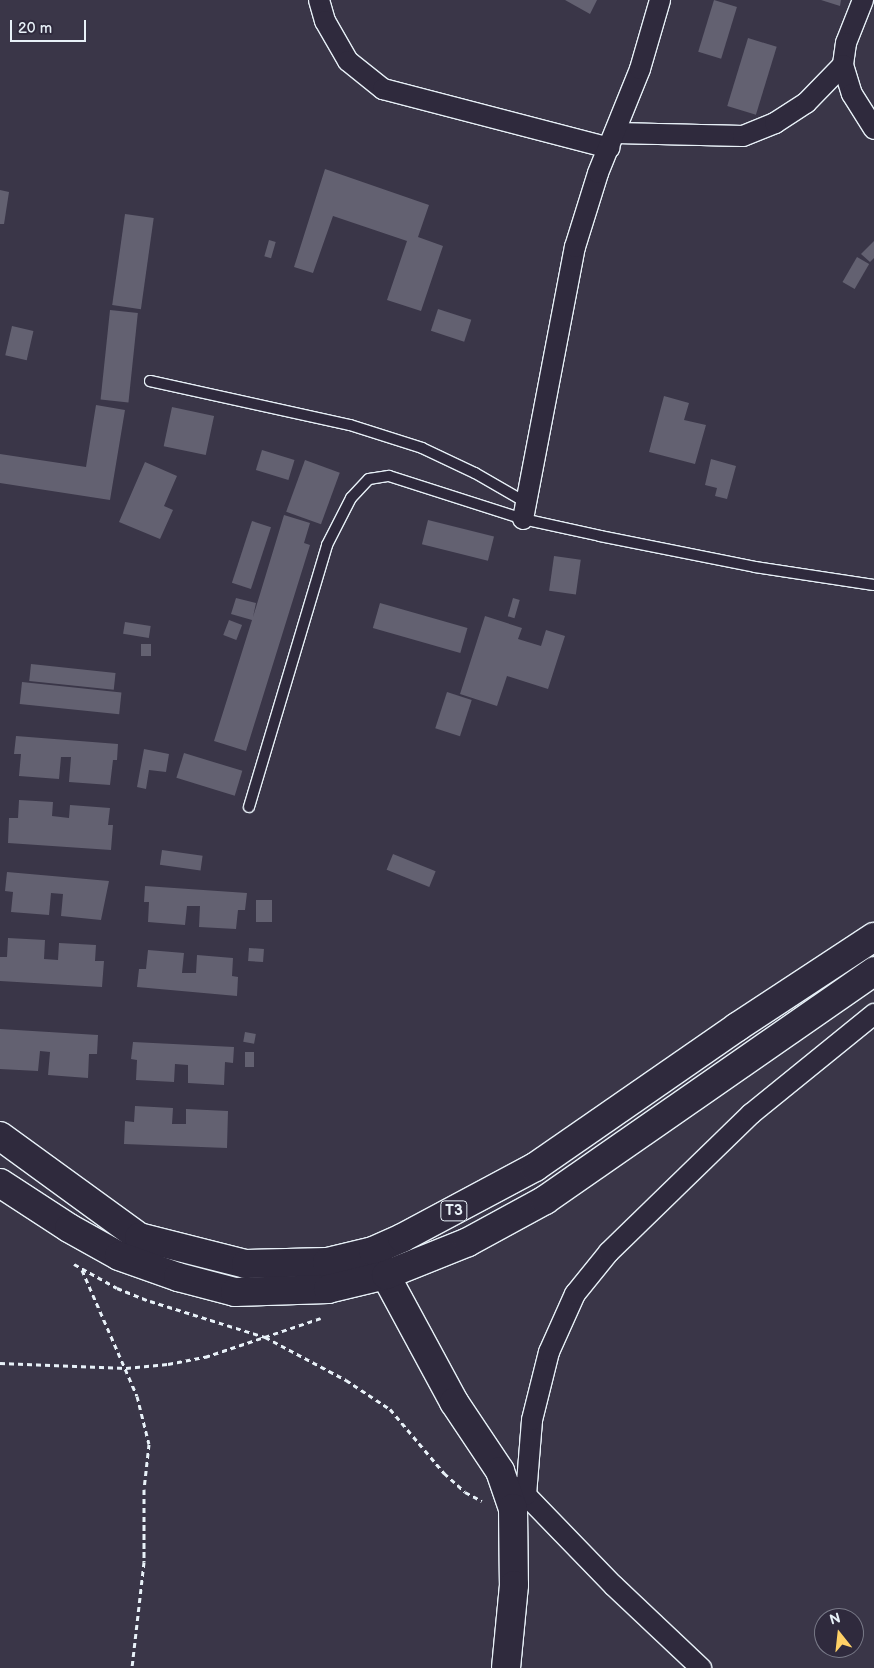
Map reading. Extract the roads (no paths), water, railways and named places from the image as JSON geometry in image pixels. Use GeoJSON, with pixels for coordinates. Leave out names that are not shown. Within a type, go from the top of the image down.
{"type":"FeatureCollection","features":[{"type":"Feature","properties":{"kind":"main road","name":"T3"},"geometry":{"type":"LineString","coordinates":[[0,1136],[139,1237],[246,1264],[327,1262],[373,1251],[402,1238],[535,1167],[737,1027],[874,937]]}},
{"type":"Feature","properties":{"kind":"main road","name":"T3"},"geometry":{"type":"LineString","coordinates":[[0,1182],[69,1228],[120,1256],[178,1277],[235,1292],[328,1289],[395,1272],[468,1242],[545,1200],[874,971]]}},
{"type":"Feature","properties":{"kind":"main road"},"geometry":{"type":"LineString","coordinates":[[395,1272],[402,1238]]}},
{"type":"Feature","properties":{"kind":"main road"},"geometry":{"type":"LineString","coordinates":[[373,1251],[395,1272],[409,1316],[454,1402],[520,1501],[506,1668]]}},
{"type":"Feature","properties":{"kind":"street"},"geometry":{"type":"LineString","coordinates":[[319,0],[325,21],[348,61],[383,89],[613,140],[744,136],[775,123],[806,102],[843,65]]}},
{"type":"Feature","properties":{"kind":"street"},"geometry":{"type":"LineString","coordinates":[[526,511],[575,247],[598,173],[613,140],[640,69],[660,0]]}},
{"type":"Feature","properties":{"kind":"street"},"geometry":{"type":"LineString","coordinates":[[862,0],[846,43],[843,65],[852,94],[874,129]]}},
{"type":"Feature","properties":{"kind":"street"},"geometry":{"type":"LineString","coordinates":[[702,1668],[520,1501],[532,1420],[548,1352],[575,1294],[609,1252],[751,1114],[874,1014]]}},
{"type":"Feature","properties":{"kind":"lane"},"geometry":{"type":"LineString","coordinates":[[150,381],[350,425],[413,445],[474,473],[526,511]]}},
{"type":"Feature","properties":{"kind":"lane"},"geometry":{"type":"LineString","coordinates":[[249,807],[327,545],[343,511],[369,480],[389,476],[683,553],[874,585]]}}]}
